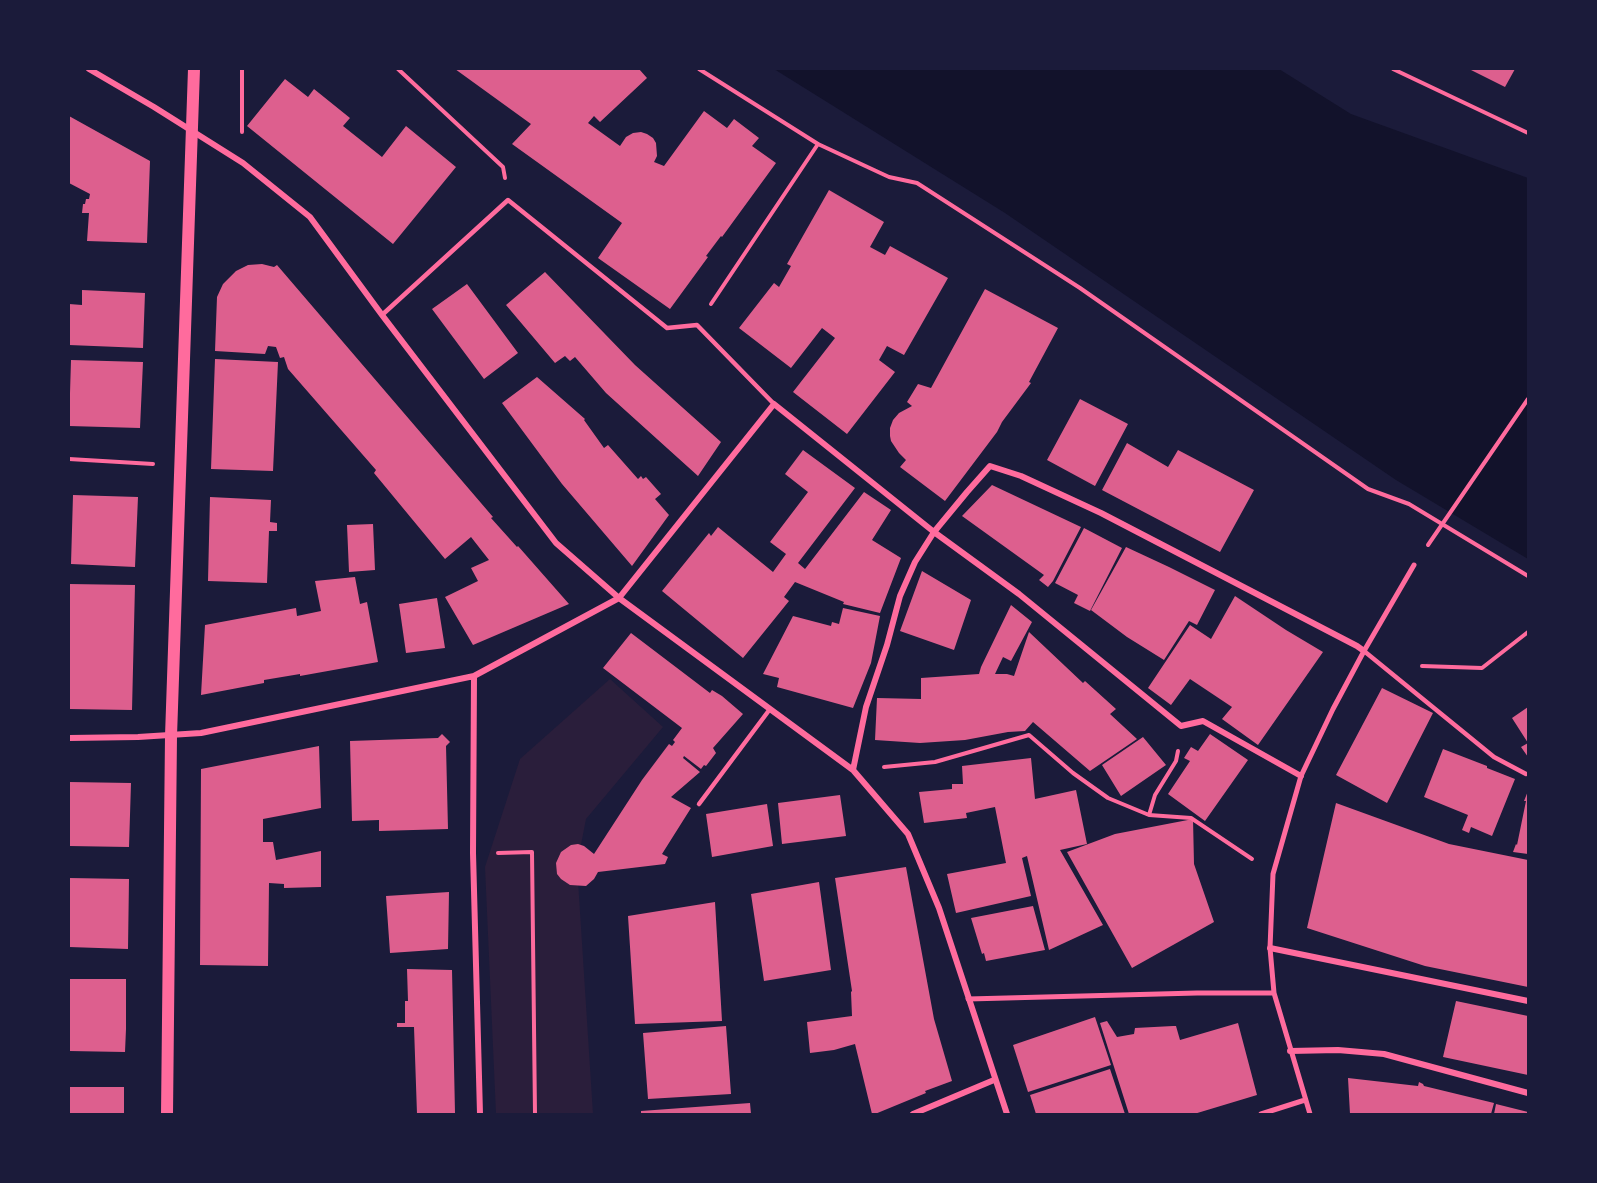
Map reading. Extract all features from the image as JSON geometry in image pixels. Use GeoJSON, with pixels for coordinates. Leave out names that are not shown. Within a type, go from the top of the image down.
{"type":"FeatureCollection","features":[{"type":"Feature","properties":{"kind":"main road"},"geometry":{"type":"LineString","coordinates":[[167,1114],[171,736],[194,69]]}},
{"type":"Feature","properties":{"kind":"street"},"geometry":{"type":"LineString","coordinates":[[89,69],[243,163],[310,217],[556,543],[619,598],[853,770],[908,834],[939,908],[1007,1114]]}},
{"type":"Feature","properties":{"kind":"street"},"geometry":{"type":"LineString","coordinates":[[69,738],[171,736],[201,733],[474,676],[619,598],[774,404],[934,532],[1019,594],[1181,726],[1203,721],[1301,776]]}},
{"type":"Feature","properties":{"kind":"street"},"geometry":{"type":"LineString","coordinates":[[853,770],[866,707],[887,645],[900,596],[915,562],[934,532],[990,466],[1021,476],[1101,513],[1364,651]]}},
{"type":"Feature","properties":{"kind":"street"},"geometry":{"type":"LineString","coordinates":[[1310,1114],[1274,993],[1270,948],[1273,874],[1301,776],[1333,709],[1413,565]]}},
{"type":"Feature","properties":{"kind":"street"},"geometry":{"type":"LineString","coordinates":[[474,676],[473,853],[480,1114]]}},
{"type":"Feature","properties":{"kind":"street"},"geometry":{"type":"LineString","coordinates":[[1270,948],[1528,1001]]}},
{"type":"Feature","properties":{"kind":"street"},"geometry":{"type":"LineString","coordinates":[[968,999],[1274,993]]}},
{"type":"Feature","properties":{"kind":"street"},"geometry":{"type":"LineString","coordinates":[[1290,1051],[1338,1050],[1384,1054],[1528,1093]]}},
{"type":"Feature","properties":{"kind":"street"},"geometry":{"type":"LineString","coordinates":[[913,1114],[994,1080]]}},
{"type":"Feature","properties":{"kind":"street"},"geometry":{"type":"LineString","coordinates":[[1261,1114],[1305,1100]]}},
{"type":"Feature","properties":{"kind":"lane"},"geometry":{"type":"LineString","coordinates":[[382,315],[508,200],[667,328],[697,325],[774,404]]}},
{"type":"Feature","properties":{"kind":"lane"},"geometry":{"type":"LineString","coordinates":[[1364,651],[1494,757],[1526,774]]}},
{"type":"Feature","properties":{"kind":"lane"},"geometry":{"type":"LineString","coordinates":[[699,804],[770,709]]}},
{"type":"Feature","properties":{"kind":"path"},"geometry":{"type":"LineString","coordinates":[[242,69],[243,163]]}},
{"type":"Feature","properties":{"kind":"path"},"geometry":{"type":"LineString","coordinates":[[398,69],[503,167],[508,200]]}},
{"type":"Feature","properties":{"kind":"path"},"geometry":{"type":"LineString","coordinates":[[699,69],[818,144],[889,177],[917,183],[1080,288],[1368,489],[1408,504],[1528,576]]}},
{"type":"Feature","properties":{"kind":"path"},"geometry":{"type":"LineString","coordinates":[[1393,69],[1528,133]]}},
{"type":"Feature","properties":{"kind":"path"},"geometry":{"type":"LineString","coordinates":[[697,325],[818,144]]}},
{"type":"Feature","properties":{"kind":"path"},"geometry":{"type":"LineString","coordinates":[[1413,565],[1528,399]]}},
{"type":"Feature","properties":{"kind":"path"},"geometry":{"type":"LineString","coordinates":[[69,459],[181,465]]}},
{"type":"Feature","properties":{"kind":"path"},"geometry":{"type":"LineString","coordinates":[[1419,665],[1482,668],[1528,632]]}},
{"type":"Feature","properties":{"kind":"path"},"geometry":{"type":"LineString","coordinates":[[1149,814],[1155,795],[1176,761],[1181,726]]}},
{"type":"Feature","properties":{"kind":"path"},"geometry":{"type":"LineString","coordinates":[[853,770],[934,762],[1029,735],[1073,773],[1108,798],[1149,814],[1191,818],[1273,874]]}},
{"type":"Feature","properties":{"kind":"path"},"geometry":{"type":"LineString","coordinates":[[473,853],[532,852],[535,1114]]}},
{"type":"Feature","properties":{"kind":"shaded area"},"geometry":{"type":"Polygon","coordinates":[[[774,69],[1279,69],[1351,114],[1528,178],[1528,559],[1396,480],[1005,213],[774,69]]]}},
{"type":"Feature","properties":{"kind":"shaded area"},"geometry":{"type":"Polygon","coordinates":[[[610,679],[663,727],[586,819],[577,865],[593,1114],[496,1114],[485,867],[520,759],[610,679]]]}},
{"type":"Feature","properties":{"kind":"building"},"geometry":{"type":"Polygon","coordinates":[[[455,69],[639,69],[647,78],[600,122],[594,116],[588,123],[620,146],[626,137],[633,133],[647,134],[656,143],[657,156],[654,162],[664,166],[704,111],[727,128],[734,119],[759,138],[752,146],[776,163],[706,256],[708,257],[670,309],[598,258],[622,223],[512,144],[531,124],[455,69]]]}},
{"type":"Feature","properties":{"kind":"building"},"geometry":{"type":"Polygon","coordinates":[[[1469,69],[1515,69],[1505,87],[1469,69]]]}},
{"type":"Feature","properties":{"kind":"building"},"geometry":{"type":"Polygon","coordinates":[[[285,79],[308,97],[314,89],[350,118],[343,126],[382,157],[406,126],[456,167],[393,244],[247,126],[285,79]]]}},
{"type":"Feature","properties":{"kind":"building"},"geometry":{"type":"Polygon","coordinates":[[[69,116],[150,161],[147,243],[87,241],[89,213],[82,213],[83,204],[86,199],[89,199],[90,194],[69,183],[69,116]]]}},
{"type":"Feature","properties":{"kind":"building"},"geometry":{"type":"Polygon","coordinates":[[[829,190],[884,222],[870,247],[885,255],[890,246],[948,278],[904,355],[887,346],[879,360],[895,372],[847,434],[793,392],[835,338],[822,328],[791,368],[739,328],[774,283],[779,287],[791,266],[787,264],[829,190]]]}},
{"type":"Feature","properties":{"kind":"building"},"geometry":{"type":"Polygon","coordinates":[[[262,264],[274,267],[277,265],[493,517],[491,518],[569,604],[473,645],[445,597],[478,581],[471,568],[489,560],[471,537],[445,559],[374,473],[376,470],[288,369],[284,357],[280,358],[276,347],[268,346],[265,354],[215,351],[217,297],[223,284],[236,271],[248,265],[262,264]]]}},
{"type":"Feature","properties":{"kind":"building"},"geometry":{"type":"Polygon","coordinates":[[[545,272],[635,365],[721,442],[698,476],[606,393],[575,357],[570,361],[565,356],[555,363],[506,305],[545,272]]]}},
{"type":"Feature","properties":{"kind":"building"},"geometry":{"type":"Polygon","coordinates":[[[467,284],[518,353],[484,379],[432,309],[467,284]]]}},
{"type":"Feature","properties":{"kind":"building"},"geometry":{"type":"Polygon","coordinates":[[[985,289],[1058,328],[1029,382],[1031,383],[945,501],[900,467],[906,460],[891,441],[890,428],[899,413],[912,406],[907,402],[918,384],[931,388],[985,289]]]}},
{"type":"Feature","properties":{"kind":"building"},"geometry":{"type":"Polygon","coordinates":[[[82,290],[145,293],[143,348],[69,345],[69,304],[82,305],[82,290]]]}},
{"type":"Feature","properties":{"kind":"building"},"geometry":{"type":"Polygon","coordinates":[[[215,359],[278,362],[273,471],[211,469],[215,359]]]}},
{"type":"Feature","properties":{"kind":"building"},"geometry":{"type":"Polygon","coordinates":[[[71,360],[143,362],[140,428],[69,426],[71,360]]]}},
{"type":"Feature","properties":{"kind":"building"},"geometry":{"type":"Polygon","coordinates":[[[537,377],[585,419],[604,448],[608,445],[638,479],[641,476],[643,479],[646,477],[661,494],[655,499],[669,515],[632,566],[562,484],[502,403],[537,377]]]}},
{"type":"Feature","properties":{"kind":"building"},"geometry":{"type":"Polygon","coordinates":[[[1080,399],[1128,424],[1095,486],[1047,460],[1080,399]]]}},
{"type":"Feature","properties":{"kind":"building"},"geometry":{"type":"Polygon","coordinates":[[[1127,443],[1168,467],[1178,450],[1254,490],[1220,552],[1102,490],[1127,443]]]}},
{"type":"Feature","properties":{"kind":"building"},"geometry":{"type":"Polygon","coordinates":[[[803,450],[855,488],[798,563],[805,569],[864,492],[891,510],[872,540],[901,558],[880,613],[843,604],[844,602],[795,582],[784,597],[789,601],[743,658],[662,591],[709,533],[711,536],[718,527],[773,572],[786,554],[770,542],[808,492],[785,474],[803,450]]]}},
{"type":"Feature","properties":{"kind":"building"},"geometry":{"type":"Polygon","coordinates":[[[992,485],[1081,527],[1048,587],[1039,580],[1044,575],[962,516],[992,485]]]}},
{"type":"Feature","properties":{"kind":"building"},"geometry":{"type":"Polygon","coordinates":[[[73,495],[138,497],[135,567],[71,564],[73,495]]]}},
{"type":"Feature","properties":{"kind":"building"},"geometry":{"type":"Polygon","coordinates":[[[210,497],[271,500],[270,522],[277,523],[277,531],[269,531],[267,583],[208,581],[210,497]]]}},
{"type":"Feature","properties":{"kind":"building"},"geometry":{"type":"Polygon","coordinates":[[[373,524],[375,570],[349,572],[347,525],[373,524]]]}},
{"type":"Feature","properties":{"kind":"building"},"geometry":{"type":"Polygon","coordinates":[[[1084,528],[1122,548],[1090,611],[1074,603],[1078,595],[1055,583],[1084,528]]]}},
{"type":"Feature","properties":{"kind":"building"},"geometry":{"type":"Polygon","coordinates":[[[1126,547],[1215,590],[1197,625],[1189,621],[1164,660],[1127,637],[1091,610],[1126,547]]]}},
{"type":"Feature","properties":{"kind":"building"},"geometry":{"type":"Polygon","coordinates":[[[922,571],[971,600],[954,650],[900,631],[922,571]]]}},
{"type":"Feature","properties":{"kind":"building"},"geometry":{"type":"Polygon","coordinates":[[[355,577],[360,604],[367,602],[378,662],[264,680],[264,683],[201,695],[205,625],[296,608],[297,616],[321,611],[315,581],[355,577]]]}},
{"type":"Feature","properties":{"kind":"building"},"geometry":{"type":"Polygon","coordinates":[[[69,584],[135,585],[132,710],[69,709],[69,584]]]}},
{"type":"Feature","properties":{"kind":"building"},"geometry":{"type":"Polygon","coordinates":[[[1235,596],[1323,652],[1258,745],[1222,719],[1232,707],[1190,679],[1171,705],[1148,688],[1190,625],[1211,639],[1235,596]]]}},
{"type":"Feature","properties":{"kind":"building"},"geometry":{"type":"Polygon","coordinates":[[[437,598],[445,648],[406,653],[399,604],[437,598]]]}},
{"type":"Feature","properties":{"kind":"building"},"geometry":{"type":"Polygon","coordinates":[[[1011,605],[1032,622],[1011,661],[1003,657],[995,674],[1014,676],[1029,632],[1083,683],[1085,681],[1116,709],[1110,714],[1137,739],[1090,771],[1033,722],[1025,731],[965,740],[920,743],[875,740],[877,698],[921,699],[921,678],[979,674],[1011,605]]]}},
{"type":"Feature","properties":{"kind":"building"},"geometry":{"type":"Polygon","coordinates":[[[843,608],[880,616],[871,663],[853,708],[777,687],[779,678],[763,674],[793,616],[831,626],[832,622],[839,624],[843,608]]]}},
{"type":"Feature","properties":{"kind":"building"},"geometry":{"type":"Polygon","coordinates":[[[631,633],[710,693],[712,690],[722,696],[743,714],[713,748],[716,753],[706,766],[704,765],[701,769],[684,756],[683,758],[700,772],[671,797],[691,808],[662,854],[668,857],[665,864],[598,872],[586,886],[570,885],[557,874],[556,863],[561,852],[571,845],[578,844],[594,854],[642,780],[669,744],[672,746],[675,742],[673,740],[682,728],[603,668],[631,633]]]}},
{"type":"Feature","properties":{"kind":"building"},"geometry":{"type":"Polygon","coordinates":[[[1382,688],[1433,713],[1387,803],[1336,775],[1382,688]]]}},
{"type":"Feature","properties":{"kind":"building"},"geometry":{"type":"Polygon","coordinates":[[[1528,707],[1528,743],[1512,718],[1528,707]]]}},
{"type":"Feature","properties":{"kind":"building"},"geometry":{"type":"Polygon","coordinates":[[[442,734],[450,742],[446,746],[448,829],[379,831],[379,820],[352,821],[350,741],[438,738],[442,734]]]}},
{"type":"Feature","properties":{"kind":"building"},"geometry":{"type":"Polygon","coordinates":[[[1210,734],[1248,760],[1205,821],[1168,794],[1190,761],[1184,758],[1191,747],[1198,751],[1210,734]]]}},
{"type":"Feature","properties":{"kind":"building"},"geometry":{"type":"Polygon","coordinates":[[[1143,737],[1166,765],[1121,796],[1102,765],[1143,737]]]}},
{"type":"Feature","properties":{"kind":"building"},"geometry":{"type":"Polygon","coordinates":[[[1528,743],[1528,757],[1521,747],[1528,743]]]}},
{"type":"Feature","properties":{"kind":"building"},"geometry":{"type":"Polygon","coordinates":[[[319,746],[321,808],[263,819],[263,842],[273,842],[276,860],[321,851],[321,887],[284,888],[284,884],[269,883],[268,966],[200,965],[201,769],[319,746]]]}},
{"type":"Feature","properties":{"kind":"building"},"geometry":{"type":"Polygon","coordinates":[[[1443,749],[1515,779],[1492,836],[1471,827],[1469,833],[1462,830],[1468,815],[1424,797],[1443,749]]]}},
{"type":"Feature","properties":{"kind":"building"},"geometry":{"type":"Polygon","coordinates":[[[1031,758],[1035,799],[1076,790],[1087,844],[1060,850],[1103,925],[1049,950],[1027,856],[1022,858],[1031,896],[956,913],[947,874],[1006,863],[995,807],[966,813],[967,818],[924,823],[919,792],[952,789],[952,784],[963,784],[962,766],[1031,758]]]}},
{"type":"Feature","properties":{"kind":"building"},"geometry":{"type":"Polygon","coordinates":[[[69,782],[131,783],[129,847],[69,846],[69,782]]]}},
{"type":"Feature","properties":{"kind":"building"},"geometry":{"type":"Polygon","coordinates":[[[1528,791],[1528,854],[1513,852],[1517,845],[1526,801],[1524,801],[1528,791]]]}},
{"type":"Feature","properties":{"kind":"building"},"geometry":{"type":"Polygon","coordinates":[[[840,795],[846,836],[782,844],[778,803],[840,795]]]}},
{"type":"Feature","properties":{"kind":"building"},"geometry":{"type":"Polygon","coordinates":[[[1336,803],[1449,844],[1528,860],[1528,987],[1425,966],[1307,928],[1336,803]]]}},
{"type":"Feature","properties":{"kind":"building"},"geometry":{"type":"Polygon","coordinates":[[[767,804],[773,846],[712,857],[706,814],[767,804]]]}},
{"type":"Feature","properties":{"kind":"building"},"geometry":{"type":"Polygon","coordinates":[[[1193,819],[1194,864],[1214,922],[1132,968],[1067,852],[1115,834],[1193,819]]]}},
{"type":"Feature","properties":{"kind":"building"},"geometry":{"type":"Polygon","coordinates":[[[906,867],[934,1019],[952,1081],[872,1114],[855,1044],[810,1053],[807,1022],[852,1016],[852,991],[835,878],[906,867]]]}},
{"type":"Feature","properties":{"kind":"building"},"geometry":{"type":"Polygon","coordinates":[[[69,878],[129,879],[128,949],[69,947],[69,878]]]}},
{"type":"Feature","properties":{"kind":"building"},"geometry":{"type":"Polygon","coordinates":[[[819,882],[831,970],[764,981],[751,894],[819,882]]]}},
{"type":"Feature","properties":{"kind":"building"},"geometry":{"type":"Polygon","coordinates":[[[449,892],[448,949],[390,953],[386,896],[449,892]]]}},
{"type":"Feature","properties":{"kind":"building"},"geometry":{"type":"Polygon","coordinates":[[[715,902],[722,1021],[635,1024],[628,916],[715,902]]]}},
{"type":"Feature","properties":{"kind":"building"},"geometry":{"type":"Polygon","coordinates":[[[1033,906],[1045,950],[986,961],[971,918],[1033,906]]]}},
{"type":"Feature","properties":{"kind":"building"},"geometry":{"type":"Polygon","coordinates":[[[407,969],[452,970],[455,1113],[417,1114],[414,1027],[397,1027],[397,1023],[405,1023],[405,1001],[408,1001],[407,969]]]}},
{"type":"Feature","properties":{"kind":"building"},"geometry":{"type":"Polygon","coordinates":[[[69,979],[126,979],[125,1052],[69,1051],[69,979]]]}},
{"type":"Feature","properties":{"kind":"building"},"geometry":{"type":"Polygon","coordinates":[[[1456,1001],[1528,1016],[1528,1075],[1443,1057],[1456,1001]]]}},
{"type":"Feature","properties":{"kind":"building"},"geometry":{"type":"Polygon","coordinates":[[[1095,1017],[1111,1065],[1028,1092],[1013,1045],[1095,1017]]]}},
{"type":"Feature","properties":{"kind":"building"},"geometry":{"type":"Polygon","coordinates":[[[1107,1021],[1117,1037],[1134,1034],[1135,1028],[1176,1026],[1180,1040],[1238,1023],[1257,1095],[1194,1114],[1129,1114],[1100,1023],[1107,1021]]]}},
{"type":"Feature","properties":{"kind":"building"},"geometry":{"type":"Polygon","coordinates":[[[726,1026],[731,1094],[648,1099],[643,1033],[726,1026]]]}},
{"type":"Feature","properties":{"kind":"building"},"geometry":{"type":"Polygon","coordinates":[[[1110,1069],[1125,1114],[1036,1114],[1030,1095],[1110,1069]]]}},
{"type":"Feature","properties":{"kind":"building"},"geometry":{"type":"Polygon","coordinates":[[[1348,1078],[1418,1086],[1419,1082],[1424,1086],[1494,1103],[1491,1114],[1350,1114],[1348,1078]]]}},
{"type":"Feature","properties":{"kind":"building"},"geometry":{"type":"Polygon","coordinates":[[[69,1087],[124,1087],[124,1114],[69,1114],[69,1087]]]}},
{"type":"Feature","properties":{"kind":"building"},"geometry":{"type":"Polygon","coordinates":[[[750,1103],[751,1114],[641,1114],[641,1111],[750,1103]]]}},
{"type":"Feature","properties":{"kind":"building"},"geometry":{"type":"Polygon","coordinates":[[[1496,1104],[1528,1112],[1528,1114],[1494,1114],[1496,1104]]]}}]}
